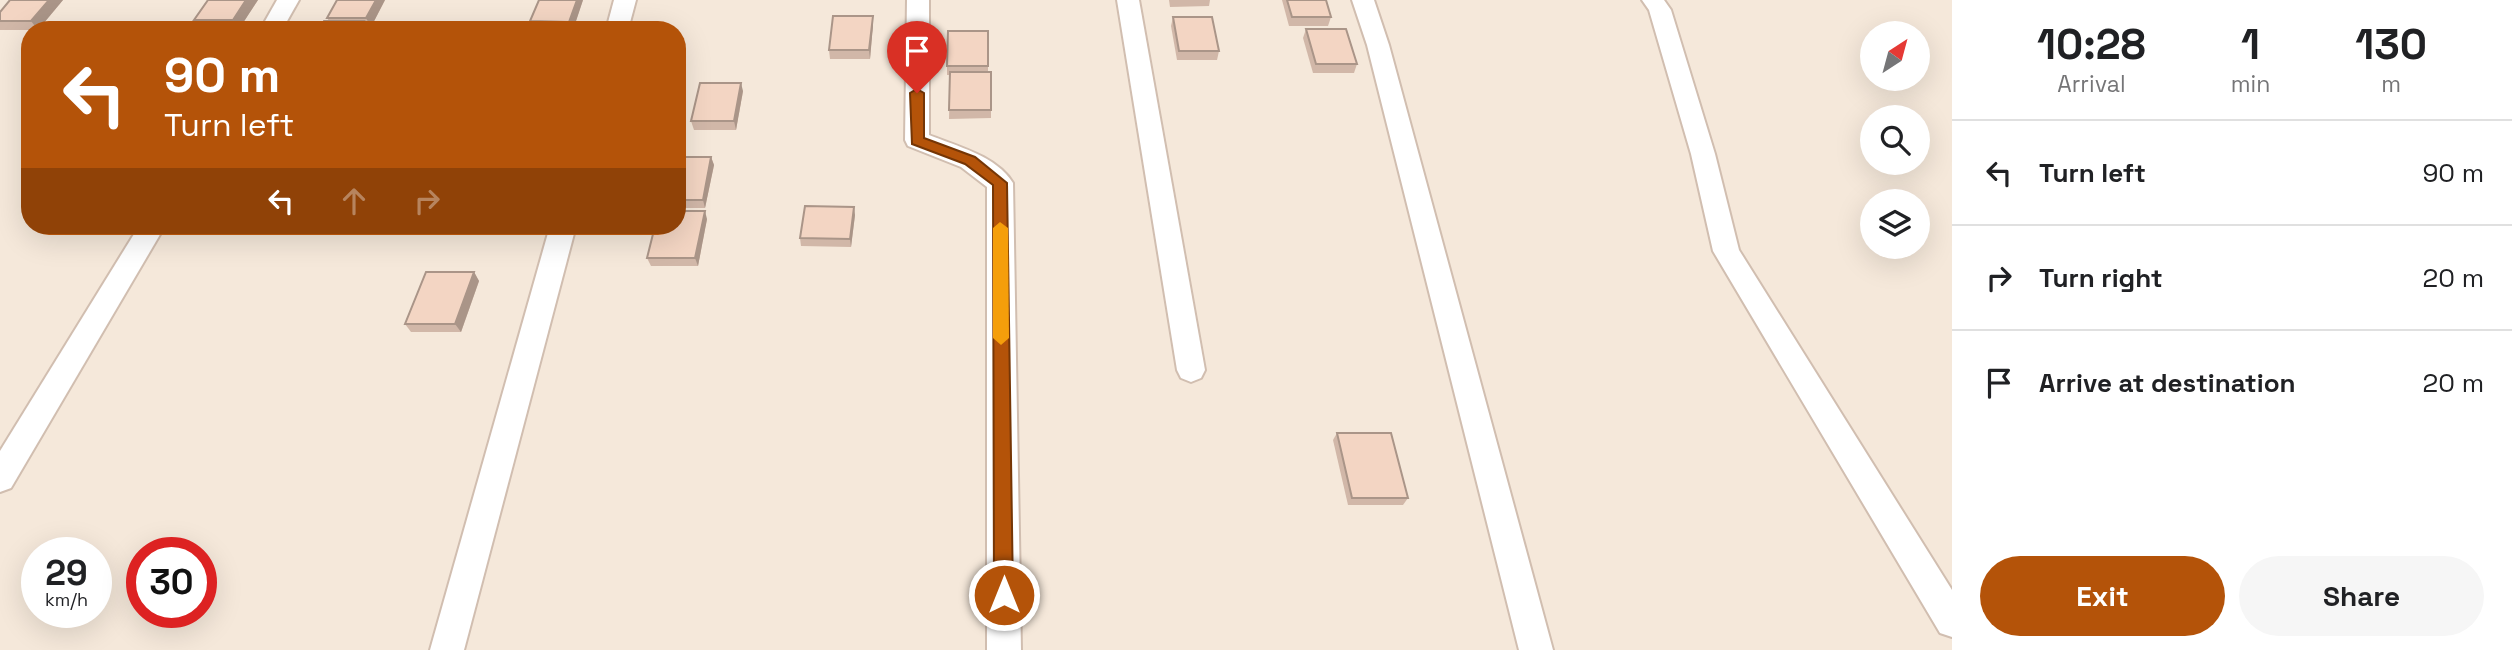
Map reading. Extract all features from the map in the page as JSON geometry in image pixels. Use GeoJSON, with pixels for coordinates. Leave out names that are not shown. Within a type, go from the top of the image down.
{"type":"FeatureCollection","features":[{"type":"Feature","properties":{"kind":"street"},"geometry":{"type":"LineString","coordinates":[[276,21],[288,0]]}},
{"type":"Feature","properties":{"kind":"street"},"geometry":{"type":"LineString","coordinates":[[619,21],[625,0]]}},
{"type":"Feature","properties":{"kind":"street"},"geometry":{"type":"LineString","coordinates":[[918,0],[917,140],[970,161],[1000,183],[1004,650]]}},
{"type":"Feature","properties":{"kind":"street"},"geometry":{"type":"LineString","coordinates":[[1128,0],[1191,370]]}},
{"type":"Feature","properties":{"kind":"street"},"geometry":{"type":"LineString","coordinates":[[1363,0],[1378,45],[1536,650]]}},
{"type":"Feature","properties":{"kind":"street"},"geometry":{"type":"LineString","coordinates":[[1653,0],[1660,10],[1703,154],[1726,251],[1952,621]]}},
{"type":"Feature","properties":{"kind":"street"},"geometry":{"type":"LineString","coordinates":[[0,478],[147,235]]}},
{"type":"Feature","properties":{"kind":"street"},"geometry":{"type":"LineString","coordinates":[[447,650],[561,235]]}},
{"type":"Feature","properties":{"kind":"shaded area"},"geometry":{"type":"Polygon","coordinates":[[[0,0],[1952,0],[1952,650],[0,650],[0,0]]]}},
{"type":"Feature","properties":{"kind":"building"},"geometry":{"type":"Polygon","coordinates":[[[10,0],[49,0],[31,21],[0,21],[0,12],[10,0]]]}},
{"type":"Feature","properties":{"kind":"building"},"geometry":{"type":"Polygon","coordinates":[[[208,0],[246,0],[233,20],[194,20],[208,0]]]}},
{"type":"Feature","properties":{"kind":"building"},"geometry":{"type":"Polygon","coordinates":[[[337,0],[376,0],[366,18],[327,18],[337,0]]]}},
{"type":"Feature","properties":{"kind":"building"},"geometry":{"type":"Polygon","coordinates":[[[539,0],[577,0],[569,21],[530,21],[539,0]]]}},
{"type":"Feature","properties":{"kind":"building"},"geometry":{"type":"Polygon","coordinates":[[[1287,0],[1326,0],[1331,17],[1292,17],[1287,0]]]}},
{"type":"Feature","properties":{"kind":"building"},"geometry":{"type":"Polygon","coordinates":[[[833,16],[873,16],[869,50],[829,50],[833,16]]]}},
{"type":"Feature","properties":{"kind":"building"},"geometry":{"type":"Polygon","coordinates":[[[1173,17],[1212,17],[1219,51],[1179,51],[1173,17]]]}},
{"type":"Feature","properties":{"kind":"building"},"geometry":{"type":"Polygon","coordinates":[[[1306,29],[1346,29],[1357,64],[1316,64],[1306,29]]]}},
{"type":"Feature","properties":{"kind":"building"},"geometry":{"type":"Polygon","coordinates":[[[948,31],[988,31],[988,66],[947,66],[948,31]]]}},
{"type":"Feature","properties":{"kind":"building"},"geometry":{"type":"Polygon","coordinates":[[[950,72],[991,72],[991,110],[949,110],[950,72]]]}},
{"type":"Feature","properties":{"kind":"building"},"geometry":{"type":"Polygon","coordinates":[[[700,83],[741,83],[734,121],[691,121],[700,83]]]}},
{"type":"Feature","properties":{"kind":"building"},"geometry":{"type":"Polygon","coordinates":[[[686,157],[711,157],[703,200],[686,200],[686,157]]]}},
{"type":"Feature","properties":{"kind":"building"},"geometry":{"type":"Polygon","coordinates":[[[805,206],[854,207],[850,239],[800,238],[805,206]]]}},
{"type":"Feature","properties":{"kind":"building"},"geometry":{"type":"Polygon","coordinates":[[[686,211],[705,211],[695,258],[647,258],[653,235],[686,235],[686,211]]]}},
{"type":"Feature","properties":{"kind":"building"},"geometry":{"type":"Polygon","coordinates":[[[426,272],[474,272],[455,324],[405,324],[426,272]]]}},
{"type":"Feature","properties":{"kind":"building"},"geometry":{"type":"Polygon","coordinates":[[[1337,433],[1391,433],[1408,498],[1352,498],[1337,433]]]}},
{"type":"Feature","properties":{"kind":"slow traffic"},"geometry":{"type":"LineString","coordinates":[[1000,228],[1001,338]]}},
{"type":"Feature","properties":{"kind":"route"},"geometry":{"type":"LineString","coordinates":[[917,93],[917,140],[970,161],[1000,183],[1004,595]]}}]}
